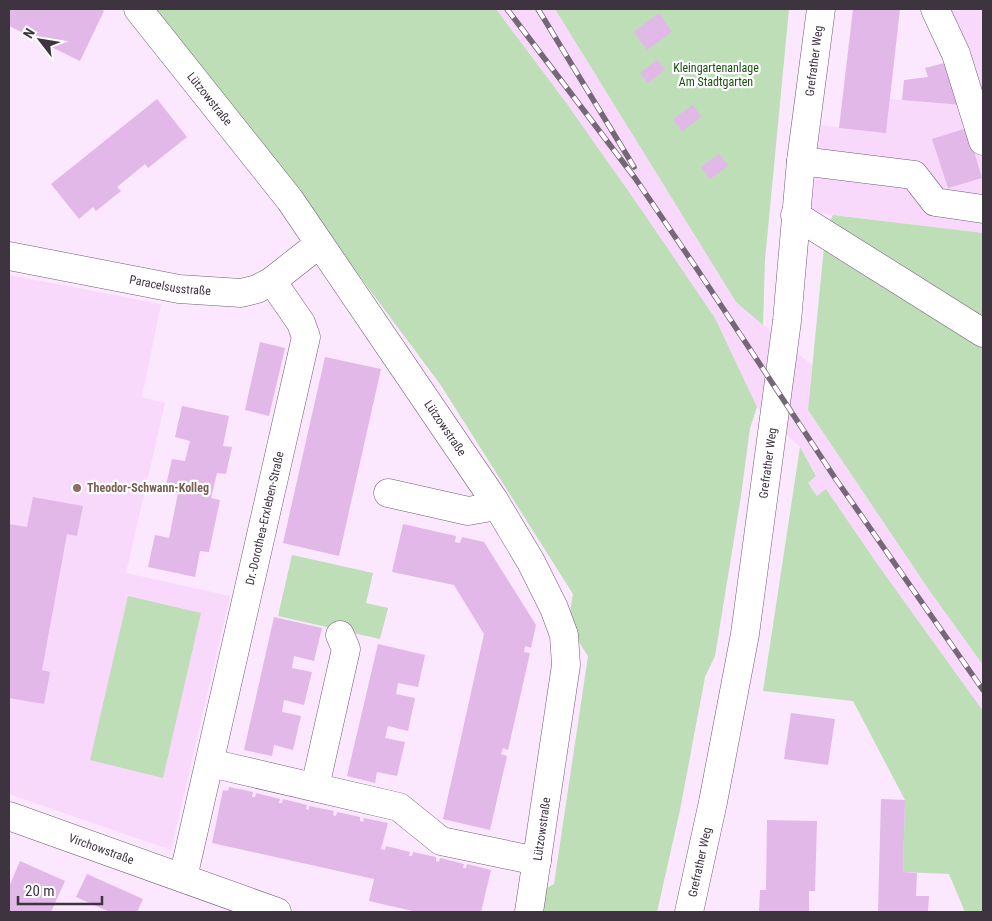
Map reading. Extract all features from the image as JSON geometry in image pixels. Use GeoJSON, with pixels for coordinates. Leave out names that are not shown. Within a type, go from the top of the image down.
{"type":"FeatureCollection","features":[{"type":"Feature","properties":{"kind":"street","name":"Lützowstraße"},"geometry":{"type":"LineString","coordinates":[[138,9],[290,200],[497,506],[531,562],[554,608],[564,635],[566,665],[530,912]]}},
{"type":"Feature","properties":{"kind":"street","name":"Grefrather Weg"},"geometry":{"type":"LineString","coordinates":[[689,912],[713,802],[744,634],[787,321],[795,215],[821,9]]}},
{"type":"Feature","properties":{"kind":"street"},"geometry":{"type":"LineString","coordinates":[[936,9],[956,54],[983,141]]}},
{"type":"Feature","properties":{"kind":"street"},"geometry":{"type":"LineString","coordinates":[[801,161],[914,175],[934,202],[983,209]]}},
{"type":"Feature","properties":{"kind":"street"},"geometry":{"type":"LineString","coordinates":[[795,215],[983,333]]}},
{"type":"Feature","properties":{"kind":"street","name":"Paracelsusstraße"},"geometry":{"type":"LineString","coordinates":[[9,256],[179,288],[240,294],[257,289],[272,281],[319,244]]}},
{"type":"Feature","properties":{"kind":"street","name":"Dr.-Dorothea-Erxleben-Straße"},"geometry":{"type":"LineString","coordinates":[[183,878],[306,337],[301,322],[272,281]]}},
{"type":"Feature","properties":{"kind":"street"},"geometry":{"type":"LineString","coordinates":[[388,493],[468,512],[497,506]]}},
{"type":"Feature","properties":{"kind":"street"},"geometry":{"type":"LineString","coordinates":[[315,787],[346,649],[340,635]]}},
{"type":"Feature","properties":{"kind":"street"},"geometry":{"type":"LineString","coordinates":[[210,763],[399,807],[441,841],[538,861]]}},
{"type":"Feature","properties":{"kind":"street","name":"Virchowstraße"},"geometry":{"type":"LineString","coordinates":[[9,816],[278,912]]}},
{"type":"Feature","properties":{"kind":"shaded area"},"geometry":{"type":"Polygon","coordinates":[[[496,9],[555,9],[736,302],[812,365],[808,410],[927,587],[983,665],[983,711],[826,489],[817,496],[808,482],[816,475],[800,447],[757,407],[715,318],[567,104],[496,9]]]}},
{"type":"Feature","properties":{"kind":"shaded area"},"geometry":{"type":"Polygon","coordinates":[[[937,9],[983,9],[983,233],[811,212],[821,125],[886,133],[890,99],[971,106],[937,9]]]}},
{"type":"Feature","properties":{"kind":"shaded area","name":"Theodor-Schwann-Kolleg"},"geometry":{"type":"Polygon","coordinates":[[[9,275],[161,304],[142,397],[165,403],[126,573],[230,596],[171,850],[9,794],[9,275]]]}},
{"type":"Feature","properties":{"kind":"green space"},"geometry":{"type":"Polygon","coordinates":[[[150,9],[496,9],[567,104],[715,318],[757,407],[750,428],[715,656],[705,677],[680,810],[657,912],[541,912],[545,889],[554,884],[588,656],[577,639],[570,612],[573,594],[440,384],[296,191],[150,9]]]}},
{"type":"Feature","properties":{"kind":"green space","name":"Kleingartenanlage Am Stadtgarten"},"geometry":{"type":"Polygon","coordinates":[[[555,9],[789,9],[765,260],[763,325],[736,302],[555,9]]]}},
{"type":"Feature","properties":{"kind":"green space"},"geometry":{"type":"Polygon","coordinates":[[[833,215],[983,233],[983,318],[829,223],[833,215]]]}},
{"type":"Feature","properties":{"kind":"green space"},"geometry":{"type":"Polygon","coordinates":[[[824,247],[983,344],[983,665],[927,587],[808,410],[824,247]]]}},
{"type":"Feature","properties":{"kind":"green space"},"geometry":{"type":"Polygon","coordinates":[[[800,447],[816,476],[808,483],[817,496],[826,489],[983,711],[983,912],[965,912],[949,874],[903,872],[905,800],[853,701],[763,691],[800,447]]]}},
{"type":"Feature","properties":{"kind":"green space"},"geometry":{"type":"Polygon","coordinates":[[[292,555],[373,573],[366,603],[388,608],[380,639],[278,616],[292,555]]]}},
{"type":"Feature","properties":{"kind":"green space"},"geometry":{"type":"Polygon","coordinates":[[[128,596],[201,613],[163,778],[90,760],[128,596]]]}},
{"type":"Feature","properties":{"kind":"building"},"geometry":{"type":"Polygon","coordinates":[[[9,9],[99,9],[104,11],[80,61],[9,26],[9,9]]]}},
{"type":"Feature","properties":{"kind":"building"},"geometry":{"type":"Polygon","coordinates":[[[853,9],[900,9],[886,133],[839,128],[853,9]]]}},
{"type":"Feature","properties":{"kind":"building"},"geometry":{"type":"Polygon","coordinates":[[[659,13],[672,32],[647,50],[634,32],[659,13]]]}},
{"type":"Feature","properties":{"kind":"building"},"geometry":{"type":"Polygon","coordinates":[[[657,60],[665,70],[648,83],[640,73],[657,60]]]}},
{"type":"Feature","properties":{"kind":"building"},"geometry":{"type":"Polygon","coordinates":[[[948,62],[962,105],[902,100],[904,80],[928,77],[925,68],[948,62]]]}},
{"type":"Feature","properties":{"kind":"building"},"geometry":{"type":"Polygon","coordinates":[[[157,99],[187,137],[148,168],[145,164],[117,187],[121,191],[96,211],[93,207],[79,219],[51,184],[157,99]]]}},
{"type":"Feature","properties":{"kind":"building"},"geometry":{"type":"Polygon","coordinates":[[[693,105],[701,117],[682,131],[673,119],[693,105]]]}},
{"type":"Feature","properties":{"kind":"building"},"geometry":{"type":"Polygon","coordinates":[[[967,128],[982,178],[948,188],[932,139],[967,128]]]}},
{"type":"Feature","properties":{"kind":"building"},"geometry":{"type":"Polygon","coordinates":[[[719,154],[728,166],[710,179],[701,167],[719,154]]]}},
{"type":"Feature","properties":{"kind":"building"},"geometry":{"type":"Polygon","coordinates":[[[260,342],[285,348],[269,416],[245,410],[260,342]]]}},
{"type":"Feature","properties":{"kind":"building"},"geometry":{"type":"Polygon","coordinates":[[[325,357],[381,369],[339,556],[283,543],[325,357]]]}},
{"type":"Feature","properties":{"kind":"building"},"geometry":{"type":"Polygon","coordinates":[[[182,406],[229,416],[223,446],[232,447],[226,474],[217,473],[211,498],[220,500],[209,552],[200,551],[195,577],[148,567],[155,535],[169,538],[178,493],[165,490],[172,459],[185,461],[190,441],[175,437],[182,406]]]}},
{"type":"Feature","properties":{"kind":"building"},"geometry":{"type":"Polygon","coordinates":[[[33,497],[83,506],[77,536],[67,534],[42,670],[50,672],[44,704],[9,698],[9,524],[27,527],[33,497]]]}},
{"type":"Feature","properties":{"kind":"building"},"geometry":{"type":"Polygon","coordinates":[[[403,524],[456,536],[455,542],[460,543],[462,537],[484,542],[536,625],[531,648],[525,646],[524,652],[530,653],[508,750],[503,748],[501,754],[507,756],[490,830],[443,819],[484,634],[454,585],[392,572],[403,524]]]}},
{"type":"Feature","properties":{"kind":"building"},"geometry":{"type":"Polygon","coordinates":[[[274,617],[322,628],[314,661],[294,656],[292,668],[312,672],[304,705],[284,700],[282,712],[301,716],[293,750],[274,745],[272,756],[244,750],[274,617]]]}},
{"type":"Feature","properties":{"kind":"building"},"geometry":{"type":"Polygon","coordinates":[[[378,644],[425,655],[418,687],[398,683],[396,694],[415,698],[408,731],[388,726],[385,738],[405,742],[397,776],[377,772],[375,783],[347,776],[378,644]]]}},
{"type":"Feature","properties":{"kind":"building"},"geometry":{"type":"Polygon","coordinates":[[[791,713],[835,719],[828,765],[784,759],[791,713]]]}},
{"type":"Feature","properties":{"kind":"building"},"geometry":{"type":"Polygon","coordinates":[[[229,787],[253,792],[252,797],[255,797],[256,793],[280,799],[279,803],[282,803],[283,799],[307,805],[306,809],[309,810],[309,806],[334,811],[333,815],[336,816],[337,812],[360,817],[360,821],[363,822],[364,818],[388,823],[381,849],[385,850],[386,846],[410,852],[409,856],[412,856],[413,852],[436,857],[436,861],[439,862],[440,858],[464,864],[463,868],[466,868],[467,864],[491,870],[481,912],[417,912],[369,901],[374,879],[212,843],[223,790],[228,791],[229,787]]]}},
{"type":"Feature","properties":{"kind":"building"},"geometry":{"type":"Polygon","coordinates":[[[881,799],[905,800],[903,872],[917,873],[916,896],[929,896],[928,912],[878,912],[881,799]]]}},
{"type":"Feature","properties":{"kind":"building"},"geometry":{"type":"Polygon","coordinates":[[[767,820],[817,821],[815,891],[809,891],[809,912],[759,912],[760,890],[766,890],[767,820]]]}},
{"type":"Feature","properties":{"kind":"building"},"geometry":{"type":"Polygon","coordinates":[[[20,861],[65,881],[51,912],[9,912],[9,887],[20,861]]]}},
{"type":"Feature","properties":{"kind":"building"},"geometry":{"type":"Polygon","coordinates":[[[87,874],[143,899],[137,912],[110,912],[76,897],[87,874]]]}},
{"type":"Feature","properties":{"kind":"railway"},"geometry":{"type":"LineString","coordinates":[[507,9],[635,178],[835,478],[983,690]]}},
{"type":"Feature","properties":{"kind":"railway"},"geometry":{"type":"LineString","coordinates":[[538,9],[634,167]]}},
{"type":"Feature","properties":{"kind":"place","name":"Theodor-Schwann-Kolleg"},"geometry":{"type":"Point","coordinates":[77,488]}}]}
